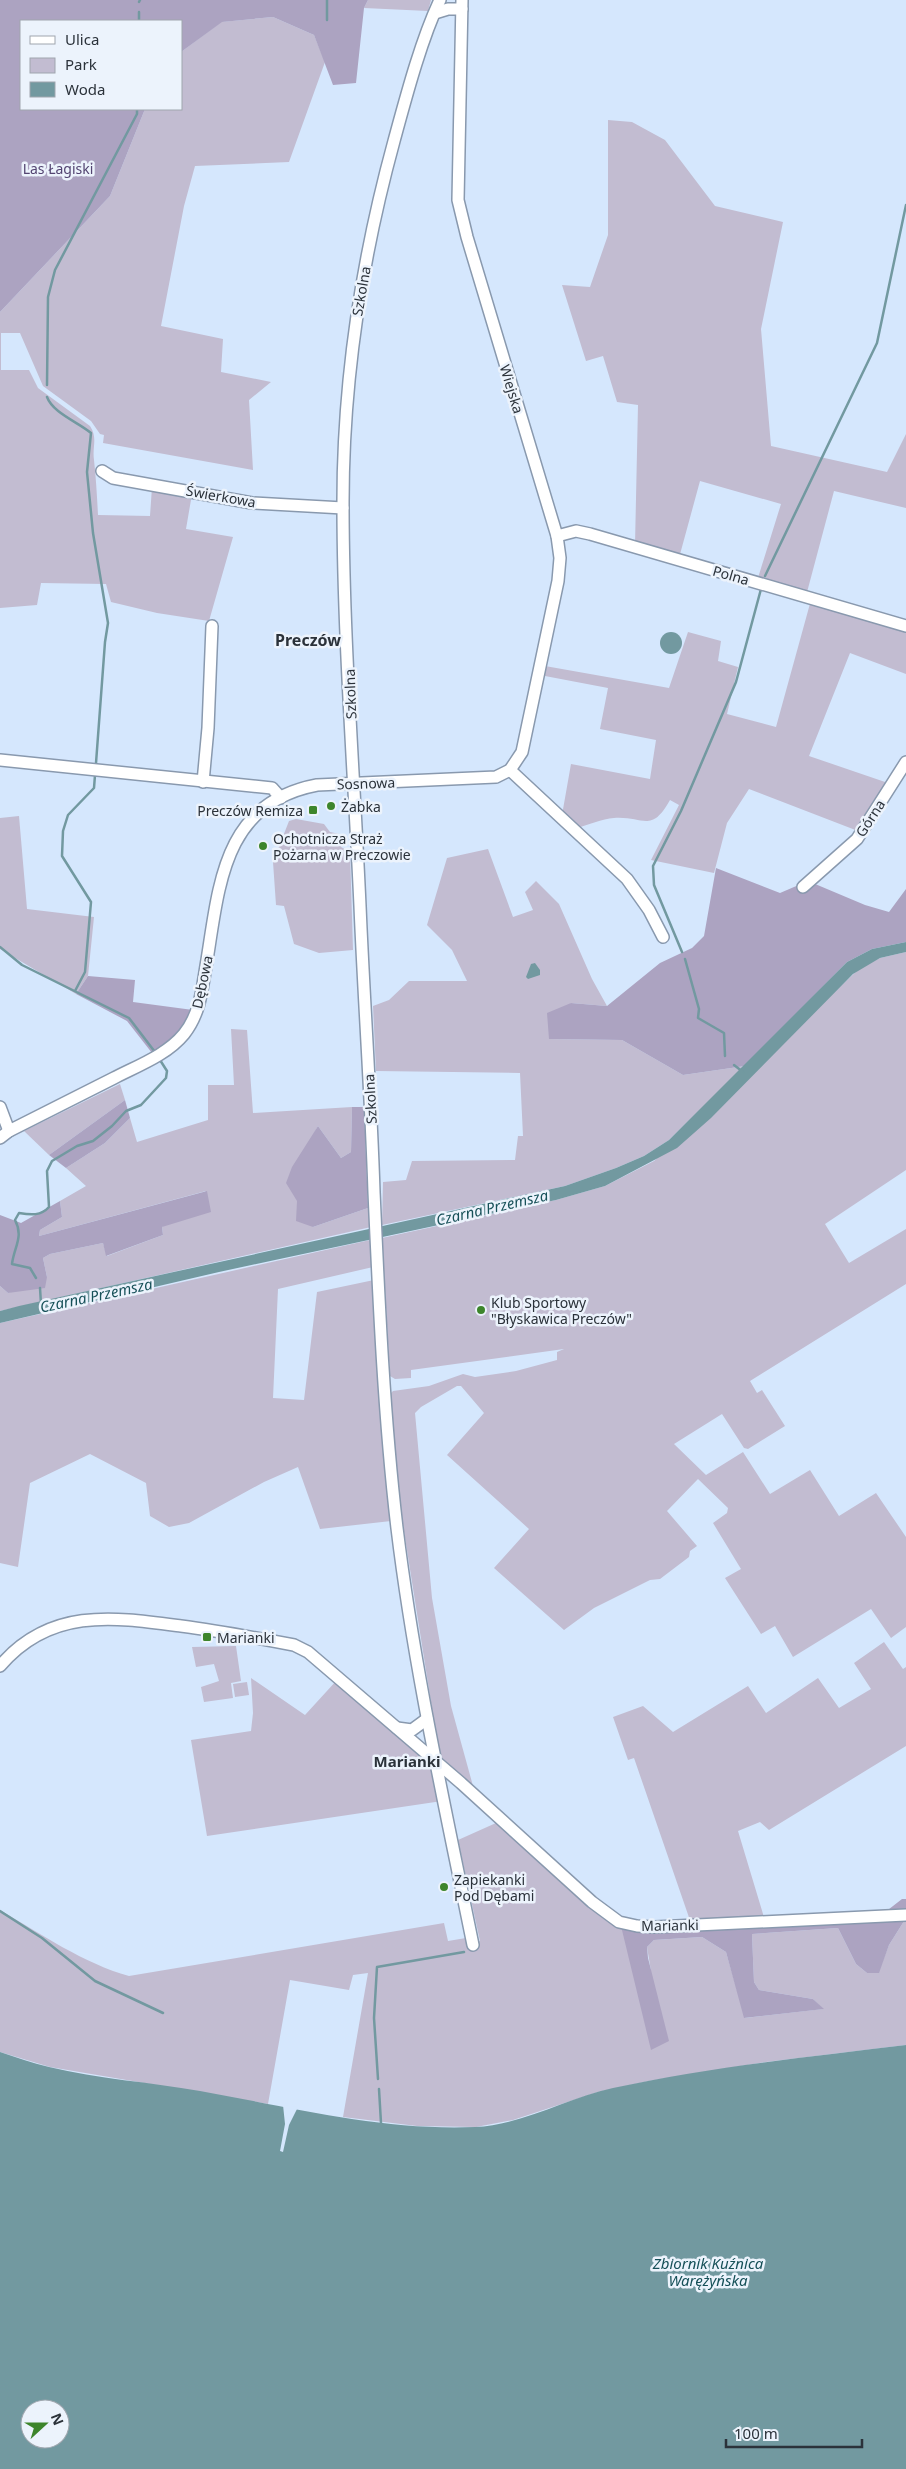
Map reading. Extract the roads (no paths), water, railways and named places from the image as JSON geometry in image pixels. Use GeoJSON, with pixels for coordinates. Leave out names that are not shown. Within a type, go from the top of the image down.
{"type":"FeatureCollection","features":[{"type":"Feature","properties":{"kind":"street","name":"Szkolna"},"geometry":{"type":"LineString","coordinates":[[427,1719],[397,1526],[380,1296],[353,783],[343,508],[349,382],[355,324],[365,267],[378,201],[400,119],[440,0]]}},
{"type":"Feature","properties":{"kind":"street"},"geometry":{"type":"LineString","coordinates":[[435,13],[462,5]]}},
{"type":"Feature","properties":{"kind":"street","name":"Wiejska"},"geometry":{"type":"LineString","coordinates":[[462,5],[458,200],[469,246],[556,536],[560,558],[559,573],[526,740],[522,752],[510,770]]}},
{"type":"Feature","properties":{"kind":"street","name":"Świerkowa"},"geometry":{"type":"LineString","coordinates":[[102,471],[113,478],[252,503],[343,508]]}},
{"type":"Feature","properties":{"kind":"street","name":"Polna"},"geometry":{"type":"LineString","coordinates":[[556,536],[576,531],[590,534],[906,626]]}},
{"type":"Feature","properties":{"kind":"street"},"geometry":{"type":"LineString","coordinates":[[203,782],[208,728],[212,626]]}},
{"type":"Feature","properties":{"kind":"street"},"geometry":{"type":"LineString","coordinates":[[0,760],[272,788],[280,798]]}},
{"type":"Feature","properties":{"kind":"street","name":"Górna"},"geometry":{"type":"LineString","coordinates":[[804,887],[857,839],[906,762]]}},
{"type":"Feature","properties":{"kind":"street"},"geometry":{"type":"LineString","coordinates":[[510,770],[627,879],[650,910],[663,937]]}},
{"type":"Feature","properties":{"kind":"street","name":"Sosnowa"},"geometry":{"type":"LineString","coordinates":[[280,798],[305,788],[353,783],[482,779],[496,777],[510,770]]}},
{"type":"Feature","properties":{"kind":"street","name":"Dębowa"},"geometry":{"type":"LineString","coordinates":[[5,1135],[160,1053],[183,1034],[200,1002],[218,887],[225,864],[237,840],[248,825],[280,798]]}},
{"type":"Feature","properties":{"kind":"street"},"geometry":{"type":"LineString","coordinates":[[0,1107],[5,1135]]}},
{"type":"Feature","properties":{"kind":"street","name":"Marianki"},"geometry":{"type":"LineString","coordinates":[[0,1666],[11,1654],[33,1638],[60,1625],[85,1618],[142,1620],[235,1634],[302,1648],[436,1762],[592,1902],[624,1924],[655,1927],[906,1915]]}},
{"type":"Feature","properties":{"kind":"street"},"geometry":{"type":"LineString","coordinates":[[397,1728],[412,1730],[427,1719],[473,1946]]}},
{"type":"Feature","properties":{"kind":"water"},"geometry":{"type":"Polygon","coordinates":[[[671,632],[679,635],[682,643],[679,651],[671,654],[663,651],[660,643],[663,635],[671,632]]]}},
{"type":"Feature","properties":{"kind":"water","name":"Czarna Przemsza"},"geometry":{"type":"Polygon","coordinates":[[[906,942],[906,952],[880,958],[853,974],[711,1118],[677,1148],[605,1186],[556,1200],[219,1272],[0,1323],[0,1311],[19,1306],[565,1186],[616,1168],[644,1156],[669,1140],[847,962],[872,949],[906,942]]]}},
{"type":"Feature","properties":{"kind":"water"},"geometry":{"type":"Polygon","coordinates":[[[535,963],[540,970],[540,975],[528,979],[526,977],[531,964],[535,963]]]}},
{"type":"Feature","properties":{"kind":"water","name":"Zbiornik Kuźnica Warężyńska"},"geometry":{"type":"Polygon","coordinates":[[[906,2045],[906,2469],[0,2469],[0,2052],[86,2075],[200,2091],[371,2122],[440,2127],[493,2125],[613,2088],[759,2063],[906,2045]]]}},
{"type":"Feature","properties":{"kind":"waterway"},"geometry":{"type":"LineString","coordinates":[[327,0],[327,20]]}},
{"type":"Feature","properties":{"kind":"waterway"},"geometry":{"type":"LineString","coordinates":[[139,12],[139,20]]}},
{"type":"Feature","properties":{"kind":"waterway"},"geometry":{"type":"LineString","coordinates":[[47,385],[48,297],[55,270],[137,114],[137,110]]}},
{"type":"Feature","properties":{"kind":"waterway"},"geometry":{"type":"LineString","coordinates":[[765,576],[877,343],[906,205]]}},
{"type":"Feature","properties":{"kind":"waterway"},"geometry":{"type":"LineString","coordinates":[[47,397],[60,413],[91,433],[87,472],[93,533],[108,623],[96,763]]}},
{"type":"Feature","properties":{"kind":"waterway"},"geometry":{"type":"LineString","coordinates":[[682,952],[654,885],[653,866],[681,811],[736,682],[761,589]]}},
{"type":"Feature","properties":{"kind":"waterway"},"geometry":{"type":"LineString","coordinates":[[75,991],[85,972],[91,902],[62,856],[63,831],[68,815],[94,788],[95,775]]}},
{"type":"Feature","properties":{"kind":"waterway"},"geometry":{"type":"LineString","coordinates":[[0,947],[22,965],[129,1018],[155,1052]]}},
{"type":"Feature","properties":{"kind":"waterway"},"geometry":{"type":"LineString","coordinates":[[685,959],[699,1009],[698,1018],[724,1033],[725,1056]]}},
{"type":"Feature","properties":{"kind":"waterway"},"geometry":{"type":"LineString","coordinates":[[36,1278],[30,1268],[12,1264],[19,1237],[18,1226],[15,1220],[19,1213],[36,1214],[43,1212],[49,1207],[47,1171],[52,1161],[77,1146],[93,1141],[112,1126],[126,1111],[141,1105],[166,1078],[167,1071],[160,1060]]}},
{"type":"Feature","properties":{"kind":"waterway"},"geometry":{"type":"LineString","coordinates":[[734,1065],[743,1072]]}},
{"type":"Feature","properties":{"kind":"waterway","name":"Czarna Przemsza"},"geometry":{"type":"LineString","coordinates":[[40,1288],[41,1304]]}},
{"type":"Feature","properties":{"kind":"waterway"},"geometry":{"type":"LineString","coordinates":[[0,1911],[42,1938],[95,1981],[163,2013]]}},
{"type":"Feature","properties":{"kind":"waterway"},"geometry":{"type":"LineString","coordinates":[[378,2079],[374,2018],[377,1967],[464,1952]]}},
{"type":"Feature","properties":{"kind":"waterway"},"geometry":{"type":"LineString","coordinates":[[379,2089],[381,2123]]}},
{"type":"Feature","properties":{"kind":"place","name":"Żabka"},"geometry":{"type":"Point","coordinates":[331,806]}},
{"type":"Feature","properties":{"kind":"place","name":"Preczów Remiza"},"geometry":{"type":"Point","coordinates":[313,810]}},
{"type":"Feature","properties":{"kind":"place","name":"Ochotnicza Straż Pożarna w Preczowie"},"geometry":{"type":"Point","coordinates":[263,846]}},
{"type":"Feature","properties":{"kind":"place","name":"Klub Sportowy \"Błyskawica Preczów\""},"geometry":{"type":"Point","coordinates":[481,1310]}},
{"type":"Feature","properties":{"kind":"place","name":"Marianki"},"geometry":{"type":"Point","coordinates":[207,1637]}},
{"type":"Feature","properties":{"kind":"place","name":"Zapiekanki Pod Dębami"},"geometry":{"type":"Point","coordinates":[444,1887]}},
{"type":"Feature","properties":{"kind":"district","name":"Preczów"},"geometry":{"type":"Point","coordinates":[308,640]}},
{"type":"Feature","properties":{"kind":"district","name":"Marianki"},"geometry":{"type":"Point","coordinates":[407,1761]}},
{"type":"Feature","properties":{"kind":"park label","name":"Las Łagiski"},"geometry":{"type":"Point","coordinates":[58,168]}}]}
